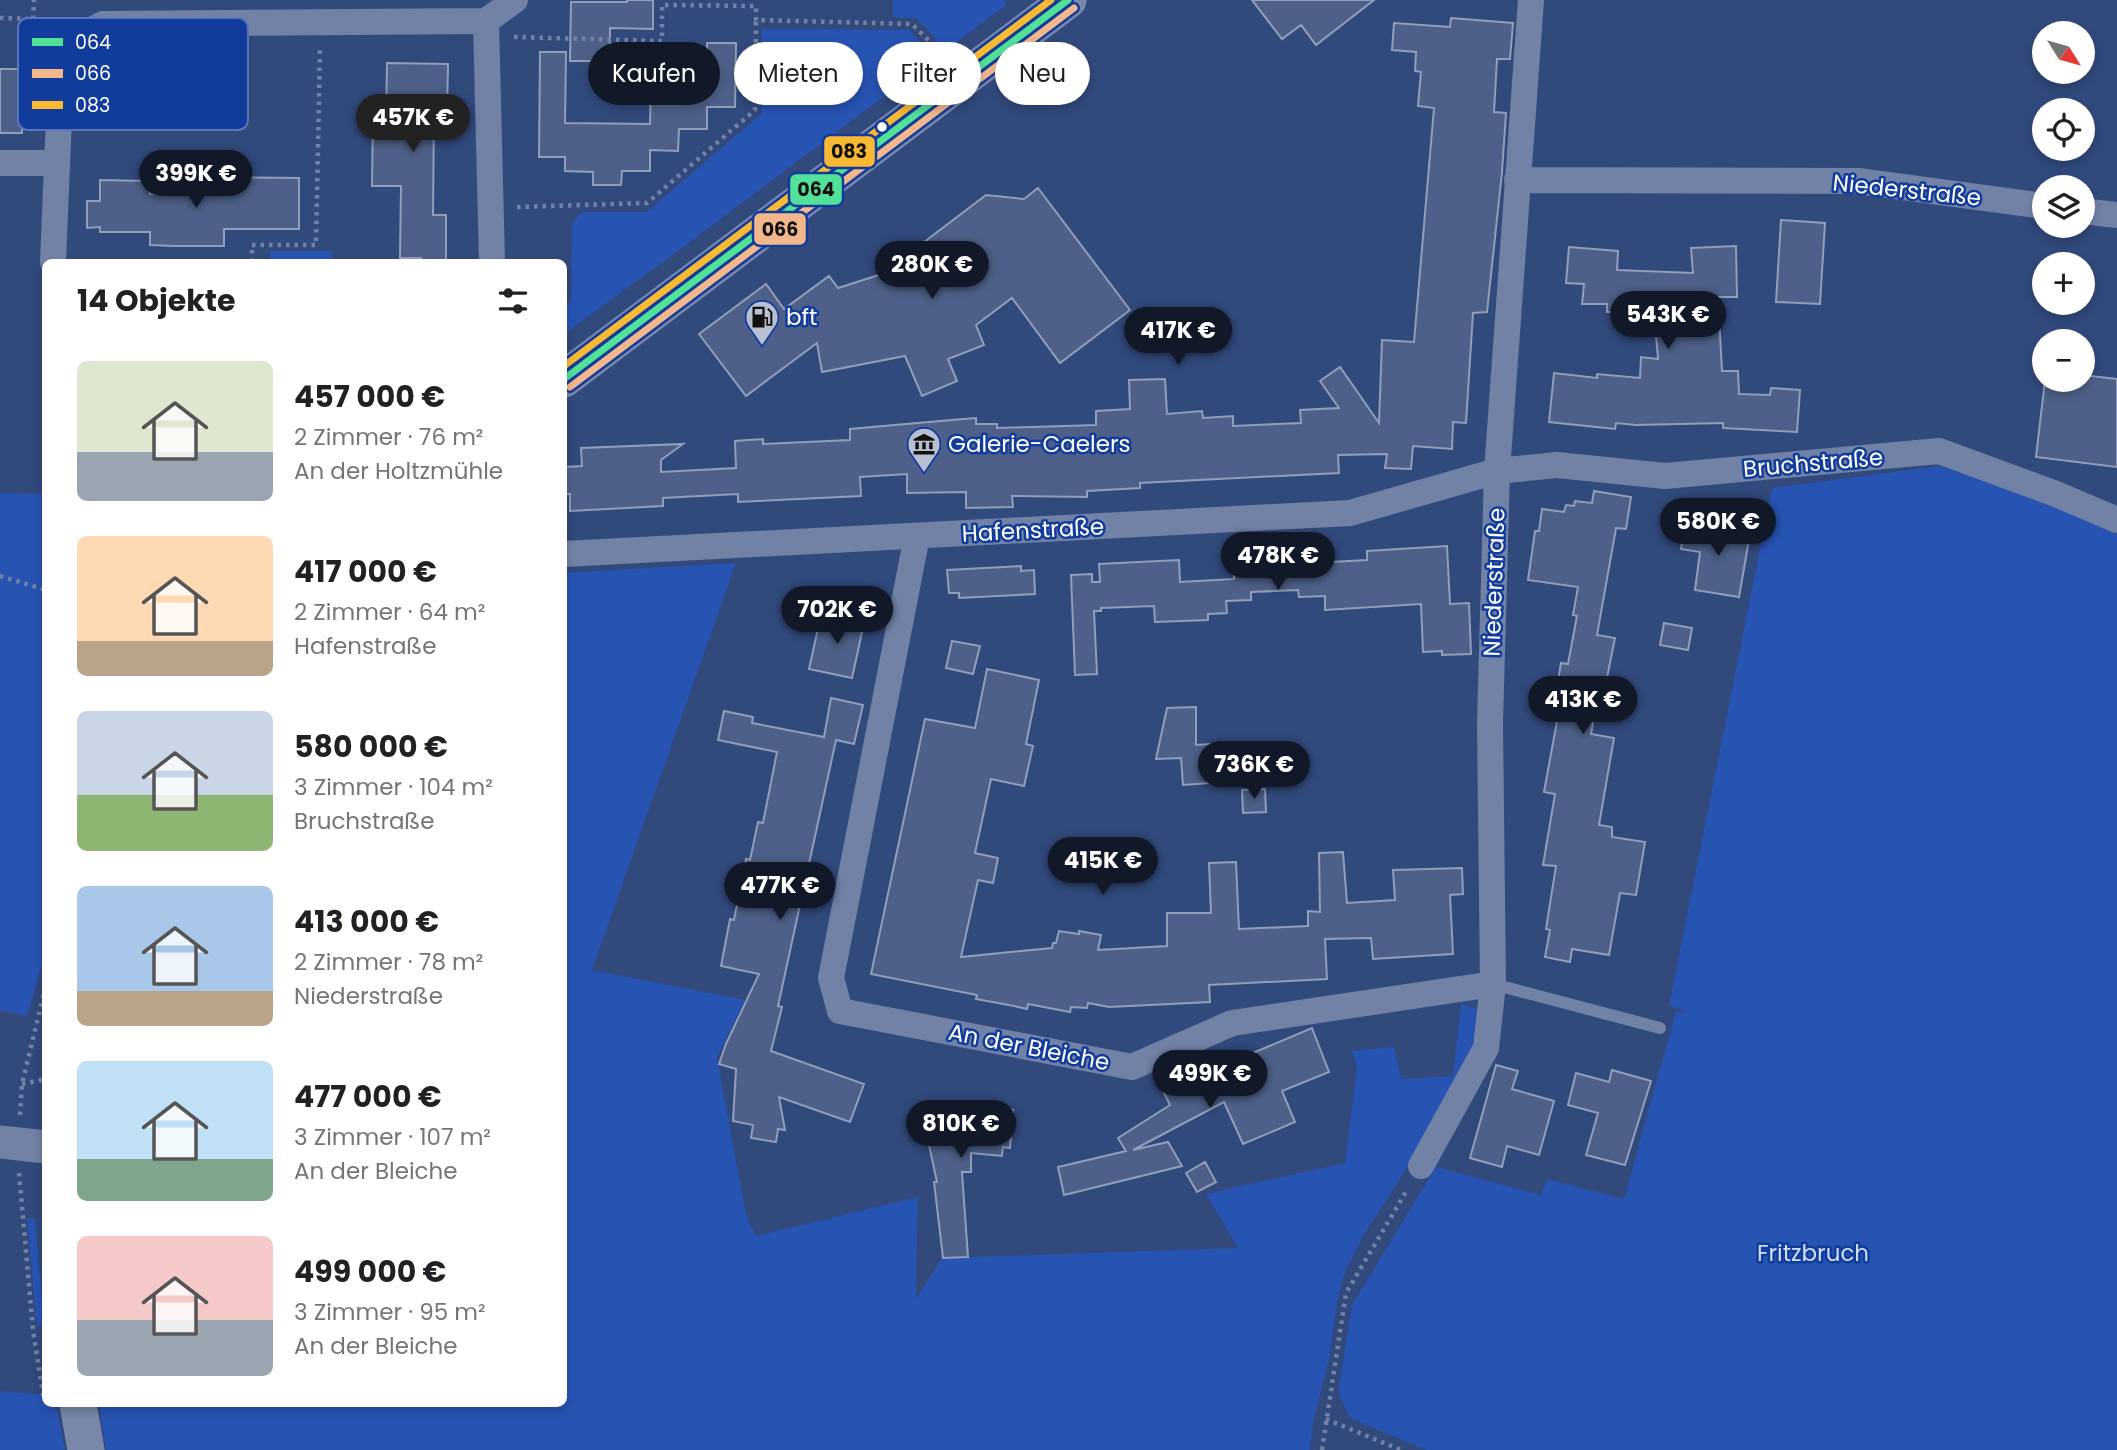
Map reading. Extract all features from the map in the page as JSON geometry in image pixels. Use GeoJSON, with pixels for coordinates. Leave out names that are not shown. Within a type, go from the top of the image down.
{"type":"FeatureCollection","features":[{"type":"Feature","properties":{"kind":"main road"},"geometry":{"type":"LineString","coordinates":[[981,63],[1049,5]]}},
{"type":"Feature","properties":{"kind":"main road"},"geometry":{"type":"LineString","coordinates":[[567,377],[927,105]]}},
{"type":"Feature","properties":{"kind":"main road"},"geometry":{"type":"LineString","coordinates":[[62,1407],[86,1450]]}},
{"type":"Feature","properties":{"kind":"street"},"geometry":{"type":"LineString","coordinates":[[492,259],[487,29],[515,0]]}},
{"type":"Feature","properties":{"kind":"street","name":"Niederstraße"},"geometry":{"type":"LineString","coordinates":[[1493,984],[1490,723],[1497,471],[1531,0]]}},
{"type":"Feature","properties":{"kind":"street"},"geometry":{"type":"LineString","coordinates":[[248,23],[487,29]]}},
{"type":"Feature","properties":{"kind":"street"},"geometry":{"type":"LineString","coordinates":[[53,259],[58,130]]}},
{"type":"Feature","properties":{"kind":"street"},"geometry":{"type":"LineString","coordinates":[[0,163],[57,163]]}},
{"type":"Feature","properties":{"kind":"street","name":"Niederstraße"},"geometry":{"type":"LineString","coordinates":[[1517,180],[1857,181],[2032,204]]}},
{"type":"Feature","properties":{"kind":"street"},"geometry":{"type":"LineString","coordinates":[[2095,212],[2117,215]]}},
{"type":"Feature","properties":{"kind":"street","name":"Bruchstraße"},"geometry":{"type":"LineString","coordinates":[[1497,471],[1557,465],[1665,476],[1939,451],[2056,494],[2117,520]]}},
{"type":"Feature","properties":{"kind":"street","name":"Hafenstraße"},"geometry":{"type":"LineString","coordinates":[[567,554],[1350,513],[1497,471]]}},
{"type":"Feature","properties":{"kind":"street","name":"An der Bleiche"},"geometry":{"type":"LineString","coordinates":[[917,536],[831,978],[841,1011],[1132,1067],[1232,1023],[1493,984]]}},
{"type":"Feature","properties":{"kind":"street"},"geometry":{"type":"LineString","coordinates":[[1421,1166],[1486,1048],[1493,984]]}},
{"type":"Feature","properties":{"kind":"lane"},"geometry":{"type":"LineString","coordinates":[[1493,984],[1660,1028]]}},
{"type":"Feature","properties":{"kind":"path"},"geometry":{"type":"LineString","coordinates":[[33,18],[34,0]]}},
{"type":"Feature","properties":{"kind":"path"},"geometry":{"type":"LineString","coordinates":[[487,29],[662,41],[662,5],[756,6],[755,110],[647,203],[490,207]]}},
{"type":"Feature","properties":{"kind":"path"},"geometry":{"type":"LineString","coordinates":[[0,18],[18,19]]}},
{"type":"Feature","properties":{"kind":"path"},"geometry":{"type":"LineString","coordinates":[[756,20],[912,24],[929,42]]}},
{"type":"Feature","properties":{"kind":"path"},"geometry":{"type":"LineString","coordinates":[[252,259],[252,245],[316,245],[321,23]]}},
{"type":"Feature","properties":{"kind":"path"},"geometry":{"type":"LineString","coordinates":[[0,576],[42,589]]}},
{"type":"Feature","properties":{"kind":"path"},"geometry":{"type":"LineString","coordinates":[[42,1002],[22,1084],[19,1176],[33,1330],[42,1354]]}},
{"type":"Feature","properties":{"kind":"path"},"geometry":{"type":"LineString","coordinates":[[22,1084],[42,1080]]}},
{"type":"Feature","properties":{"kind":"path"},"geometry":{"type":"LineString","coordinates":[[1322,1450],[1346,1293],[1421,1166]]}},
{"type":"Feature","properties":{"kind":"path"},"geometry":{"type":"LineString","coordinates":[[1326,1419],[1401,1450]]}},
{"type":"Feature","properties":{"kind":"green space"},"geometry":{"type":"Polygon","coordinates":[[[893,0],[1004,0],[1006,5],[957,42],[935,42],[937,40],[916,18],[893,17],[893,0]]]}},
{"type":"Feature","properties":{"kind":"green space"},"geometry":{"type":"Polygon","coordinates":[[[762,29],[909,30],[920,42],[877,42],[877,102],[567,332],[567,304],[571,301],[572,223],[582,212],[647,212],[761,114],[761,105],[863,105],[863,42],[762,42],[762,29]]]}},
{"type":"Feature","properties":{"kind":"green space"},"geometry":{"type":"Polygon","coordinates":[[[270,251],[333,251],[333,259],[270,259],[270,251]]]}},
{"type":"Feature","properties":{"kind":"green space","name":"Fritzbruch"},"geometry":{"type":"Polygon","coordinates":[[[1940,466],[2054,505],[2117,534],[2117,1450],[1426,1450],[1350,1418],[1338,1393],[1352,1305],[1436,1167],[1541,1195],[1547,1179],[1624,1199],[1676,1011],[1685,1011],[1669,1006],[1772,488],[1940,466]]]}},
{"type":"Feature","properties":{"kind":"green space"},"geometry":{"type":"Polygon","coordinates":[[[0,493],[42,494],[42,964],[27,1016],[0,1010],[0,493]]]}},
{"type":"Feature","properties":{"kind":"green space"},"geometry":{"type":"Polygon","coordinates":[[[736,563],[592,970],[745,1000],[717,1057],[746,1214],[756,1236],[918,1197],[916,1299],[942,1258],[1238,1248],[1206,1194],[1345,1163],[1357,1067],[1352,1051],[1394,1047],[1401,1079],[1453,1076],[1461,1004],[1476,1008],[1482,1023],[1464,1079],[1363,1236],[1344,1274],[1329,1359],[1313,1422],[1310,1450],[106,1450],[99,1407],[567,1407],[567,573],[736,563]]]}},
{"type":"Feature","properties":{"kind":"green space"},"geometry":{"type":"Polygon","coordinates":[[[27,1218],[35,1219],[42,1298],[42,1322],[37,1328],[27,1218]]]}},
{"type":"Feature","properties":{"kind":"green space"},"geometry":{"type":"Polygon","coordinates":[[[0,1391],[42,1395],[42,1407],[57,1407],[65,1450],[0,1450],[0,1391]]]}},
{"type":"Feature","properties":{"kind":"building"},"geometry":{"type":"Polygon","coordinates":[[[653,0],[653,29],[610,28],[610,42],[588,42],[588,61],[570,61],[571,2],[653,0]]]}},
{"type":"Feature","properties":{"kind":"building"},"geometry":{"type":"Polygon","coordinates":[[[1252,0],[1374,0],[1316,45],[1301,25],[1282,39],[1252,0]]]}},
{"type":"Feature","properties":{"kind":"building"},"geometry":{"type":"Polygon","coordinates":[[[1451,18],[1513,23],[1510,59],[1497,59],[1494,112],[1506,113],[1487,312],[1473,313],[1466,423],[1453,422],[1452,449],[1413,446],[1411,469],[1385,468],[1387,454],[1338,455],[1339,473],[1140,483],[1140,488],[1087,491],[1087,497],[1012,496],[1013,507],[966,508],[966,492],[907,493],[907,474],[860,477],[861,496],[738,502],[738,494],[663,498],[663,506],[570,511],[567,467],[582,466],[581,448],[683,444],[661,460],[661,472],[736,468],[735,441],[763,439],[763,444],[850,440],[850,429],[976,418],[976,424],[997,424],[997,428],[1096,425],[1096,411],[1130,409],[1129,380],[1165,379],[1167,414],[1202,411],[1203,418],[1233,416],[1233,426],[1301,423],[1300,410],[1339,408],[1320,381],[1340,367],[1379,423],[1382,340],[1414,342],[1434,108],[1418,106],[1421,72],[1415,71],[1416,52],[1392,50],[1394,23],[1450,27],[1451,18]]]}},
{"type":"Feature","properties":{"kind":"building"},"geometry":{"type":"Polygon","coordinates":[[[720,43],[734,43],[735,107],[707,107],[707,129],[679,129],[678,151],[650,150],[650,171],[622,171],[621,185],[593,185],[593,172],[565,171],[565,157],[539,157],[540,52],[566,52],[565,123],[650,124],[650,105],[720,105],[720,43]]]}},
{"type":"Feature","properties":{"kind":"building"},"geometry":{"type":"Polygon","coordinates":[[[387,63],[448,64],[447,112],[434,112],[433,215],[446,215],[446,259],[400,258],[401,186],[372,186],[373,116],[386,125],[387,63]]]}},
{"type":"Feature","properties":{"kind":"building"},"geometry":{"type":"Polygon","coordinates":[[[0,69],[18,69],[18,130],[22,130],[22,133],[0,133],[0,69]]]}},
{"type":"Feature","properties":{"kind":"building"},"geometry":{"type":"Polygon","coordinates":[[[224,177],[299,178],[299,229],[224,229],[224,246],[174,246],[150,245],[150,232],[100,232],[100,227],[87,228],[87,201],[100,201],[100,180],[150,181],[150,194],[224,195],[224,177]]]}},
{"type":"Feature","properties":{"kind":"building"},"geometry":{"type":"Polygon","coordinates":[[[1038,188],[1130,310],[1060,363],[1012,298],[976,325],[984,345],[948,359],[957,381],[922,396],[905,356],[822,372],[817,343],[746,396],[699,334],[766,284],[784,309],[829,276],[838,288],[882,274],[986,195],[1024,199],[1038,188]]]}},
{"type":"Feature","properties":{"kind":"building"},"geometry":{"type":"Polygon","coordinates":[[[1781,220],[1825,223],[1820,304],[1776,302],[1781,220]]]}},
{"type":"Feature","properties":{"kind":"building"},"geometry":{"type":"Polygon","coordinates":[[[1736,246],[1737,297],[1718,297],[1722,371],[1738,371],[1739,394],[1770,395],[1771,388],[1800,390],[1797,432],[1723,428],[1723,423],[1616,423],[1615,429],[1549,422],[1554,373],[1597,378],[1597,374],[1640,378],[1641,357],[1658,359],[1654,312],[1607,312],[1607,304],[1582,304],[1584,284],[1566,283],[1569,247],[1618,251],[1617,270],[1693,273],[1691,248],[1736,246]]]}},
{"type":"Feature","properties":{"kind":"building"},"geometry":{"type":"Polygon","coordinates":[[[2095,376],[2117,379],[2117,467],[2036,457],[2044,392],[2095,392],[2095,376]]]}},
{"type":"Feature","properties":{"kind":"building"},"geometry":{"type":"Polygon","coordinates":[[[1594,491],[1631,497],[1626,529],[1616,528],[1597,635],[1615,638],[1605,688],[1599,687],[1591,734],[1614,738],[1599,825],[1612,827],[1612,837],[1645,842],[1636,895],[1620,893],[1609,955],[1572,949],[1570,962],[1545,957],[1550,930],[1546,929],[1556,866],[1543,865],[1555,794],[1544,792],[1562,694],[1556,693],[1561,663],[1568,664],[1577,616],[1573,615],[1578,587],[1528,580],[1535,531],[1539,531],[1542,509],[1564,512],[1566,505],[1574,506],[1575,501],[1592,503],[1594,491]]]}},
{"type":"Feature","properties":{"kind":"building"},"geometry":{"type":"Polygon","coordinates":[[[1685,523],[1750,534],[1739,597],[1695,590],[1700,552],[1681,549],[1685,523]]]}},
{"type":"Feature","properties":{"kind":"building"},"geometry":{"type":"Polygon","coordinates":[[[1447,546],[1450,604],[1469,603],[1471,654],[1442,655],[1442,651],[1423,652],[1421,604],[1325,610],[1325,596],[1299,597],[1298,590],[1251,592],[1251,600],[1226,601],[1227,613],[1208,614],[1208,620],[1155,622],[1154,606],[1101,608],[1101,611],[1094,611],[1097,674],[1075,675],[1071,575],[1092,574],[1092,582],[1100,582],[1099,564],[1179,560],[1180,582],[1234,579],[1233,557],[1313,553],[1313,563],[1367,560],[1367,551],[1447,546]]]}},
{"type":"Feature","properties":{"kind":"building"},"geometry":{"type":"Polygon","coordinates":[[[1021,566],[1021,571],[1034,570],[1035,594],[959,598],[959,593],[949,593],[947,570],[1021,566]]]}},
{"type":"Feature","properties":{"kind":"building"},"geometry":{"type":"Polygon","coordinates":[[[821,615],[864,623],[852,678],[809,669],[821,615]]]}},
{"type":"Feature","properties":{"kind":"building"},"geometry":{"type":"Polygon","coordinates":[[[1664,623],[1692,628],[1688,650],[1660,645],[1664,623]]]}},
{"type":"Feature","properties":{"kind":"building"},"geometry":{"type":"Polygon","coordinates":[[[952,641],[980,646],[973,674],[946,668],[952,641]]]}},
{"type":"Feature","properties":{"kind":"building"},"geometry":{"type":"Polygon","coordinates":[[[987,669],[1039,680],[1026,744],[1033,746],[1024,786],[991,779],[975,853],[998,858],[993,883],[978,880],[961,957],[1052,948],[1059,931],[1101,935],[1098,950],[1167,946],[1167,913],[1211,913],[1209,863],[1236,862],[1239,929],[1308,926],[1308,911],[1320,912],[1319,853],[1343,852],[1347,903],[1395,900],[1393,870],[1462,868],[1463,894],[1450,895],[1453,954],[1373,959],[1371,938],[1325,939],[1327,979],[1209,985],[1210,1002],[1109,1007],[1088,1003],[1087,1008],[1071,1007],[1070,1012],[1028,1004],[1027,1009],[976,999],[977,995],[871,974],[925,719],[975,728],[987,669]]]}},
{"type":"Feature","properties":{"kind":"building"},"geometry":{"type":"Polygon","coordinates":[[[831,698],[863,705],[854,744],[836,740],[778,1006],[782,1007],[771,1051],[864,1084],[850,1122],[779,1097],[785,1130],[778,1129],[776,1142],[751,1138],[753,1125],[733,1121],[736,1069],[719,1064],[759,974],[721,966],[730,919],[734,920],[746,859],[750,860],[758,822],[763,823],[777,752],[718,740],[724,711],[753,717],[752,723],[824,737],[831,698]]]}},
{"type":"Feature","properties":{"kind":"building"},"geometry":{"type":"Polygon","coordinates":[[[1196,707],[1196,745],[1209,744],[1210,783],[1183,785],[1181,758],[1156,759],[1167,708],[1196,707]]]}},
{"type":"Feature","properties":{"kind":"building"},"geometry":{"type":"Polygon","coordinates":[[[1265,789],[1266,812],[1243,813],[1242,790],[1265,789]]]}},
{"type":"Feature","properties":{"kind":"building"},"geometry":{"type":"Polygon","coordinates":[[[1312,1028],[1329,1072],[1282,1091],[1295,1122],[1243,1144],[1224,1102],[1133,1150],[1168,1142],[1182,1166],[1064,1195],[1058,1167],[1126,1151],[1118,1138],[1170,1105],[1163,1091],[1312,1028]]]}},
{"type":"Feature","properties":{"kind":"building"},"geometry":{"type":"Polygon","coordinates":[[[1496,1065],[1518,1071],[1512,1089],[1554,1101],[1539,1155],[1507,1146],[1502,1167],[1470,1158],[1496,1065]]]}},
{"type":"Feature","properties":{"kind":"building"},"geometry":{"type":"Polygon","coordinates":[[[1612,1070],[1651,1081],[1625,1165],[1586,1155],[1598,1113],[1568,1105],[1576,1073],[1609,1082],[1612,1070]]]}},
{"type":"Feature","properties":{"kind":"building"},"geometry":{"type":"Polygon","coordinates":[[[924,1102],[1013,1110],[1010,1148],[1003,1147],[1002,1156],[971,1153],[971,1172],[962,1172],[968,1257],[943,1258],[934,1182],[937,1182],[924,1102]]]}},
{"type":"Feature","properties":{"kind":"building"},"geometry":{"type":"Polygon","coordinates":[[[1205,1162],[1216,1182],[1197,1192],[1186,1173],[1205,1162]]]}},
{"type":"Feature","properties":{"kind":"transit line","name":"083"},"geometry":{"type":"LineString","coordinates":[[567,364],[1051,0]]}},
{"type":"Feature","properties":{"kind":"transit line","name":"064"},"geometry":{"type":"LineString","coordinates":[[567,377],[1068,0]]}},
{"type":"Feature","properties":{"kind":"transit line","name":"066"},"geometry":{"type":"LineString","coordinates":[[570,387],[1074,8]]}},
{"type":"Feature","properties":{"kind":"place","name":"bft"},"geometry":{"type":"Point","coordinates":[762,347]}},
{"type":"Feature","properties":{"kind":"place","name":"Galerie-Caelers"},"geometry":{"type":"Point","coordinates":[924,474]}}]}
